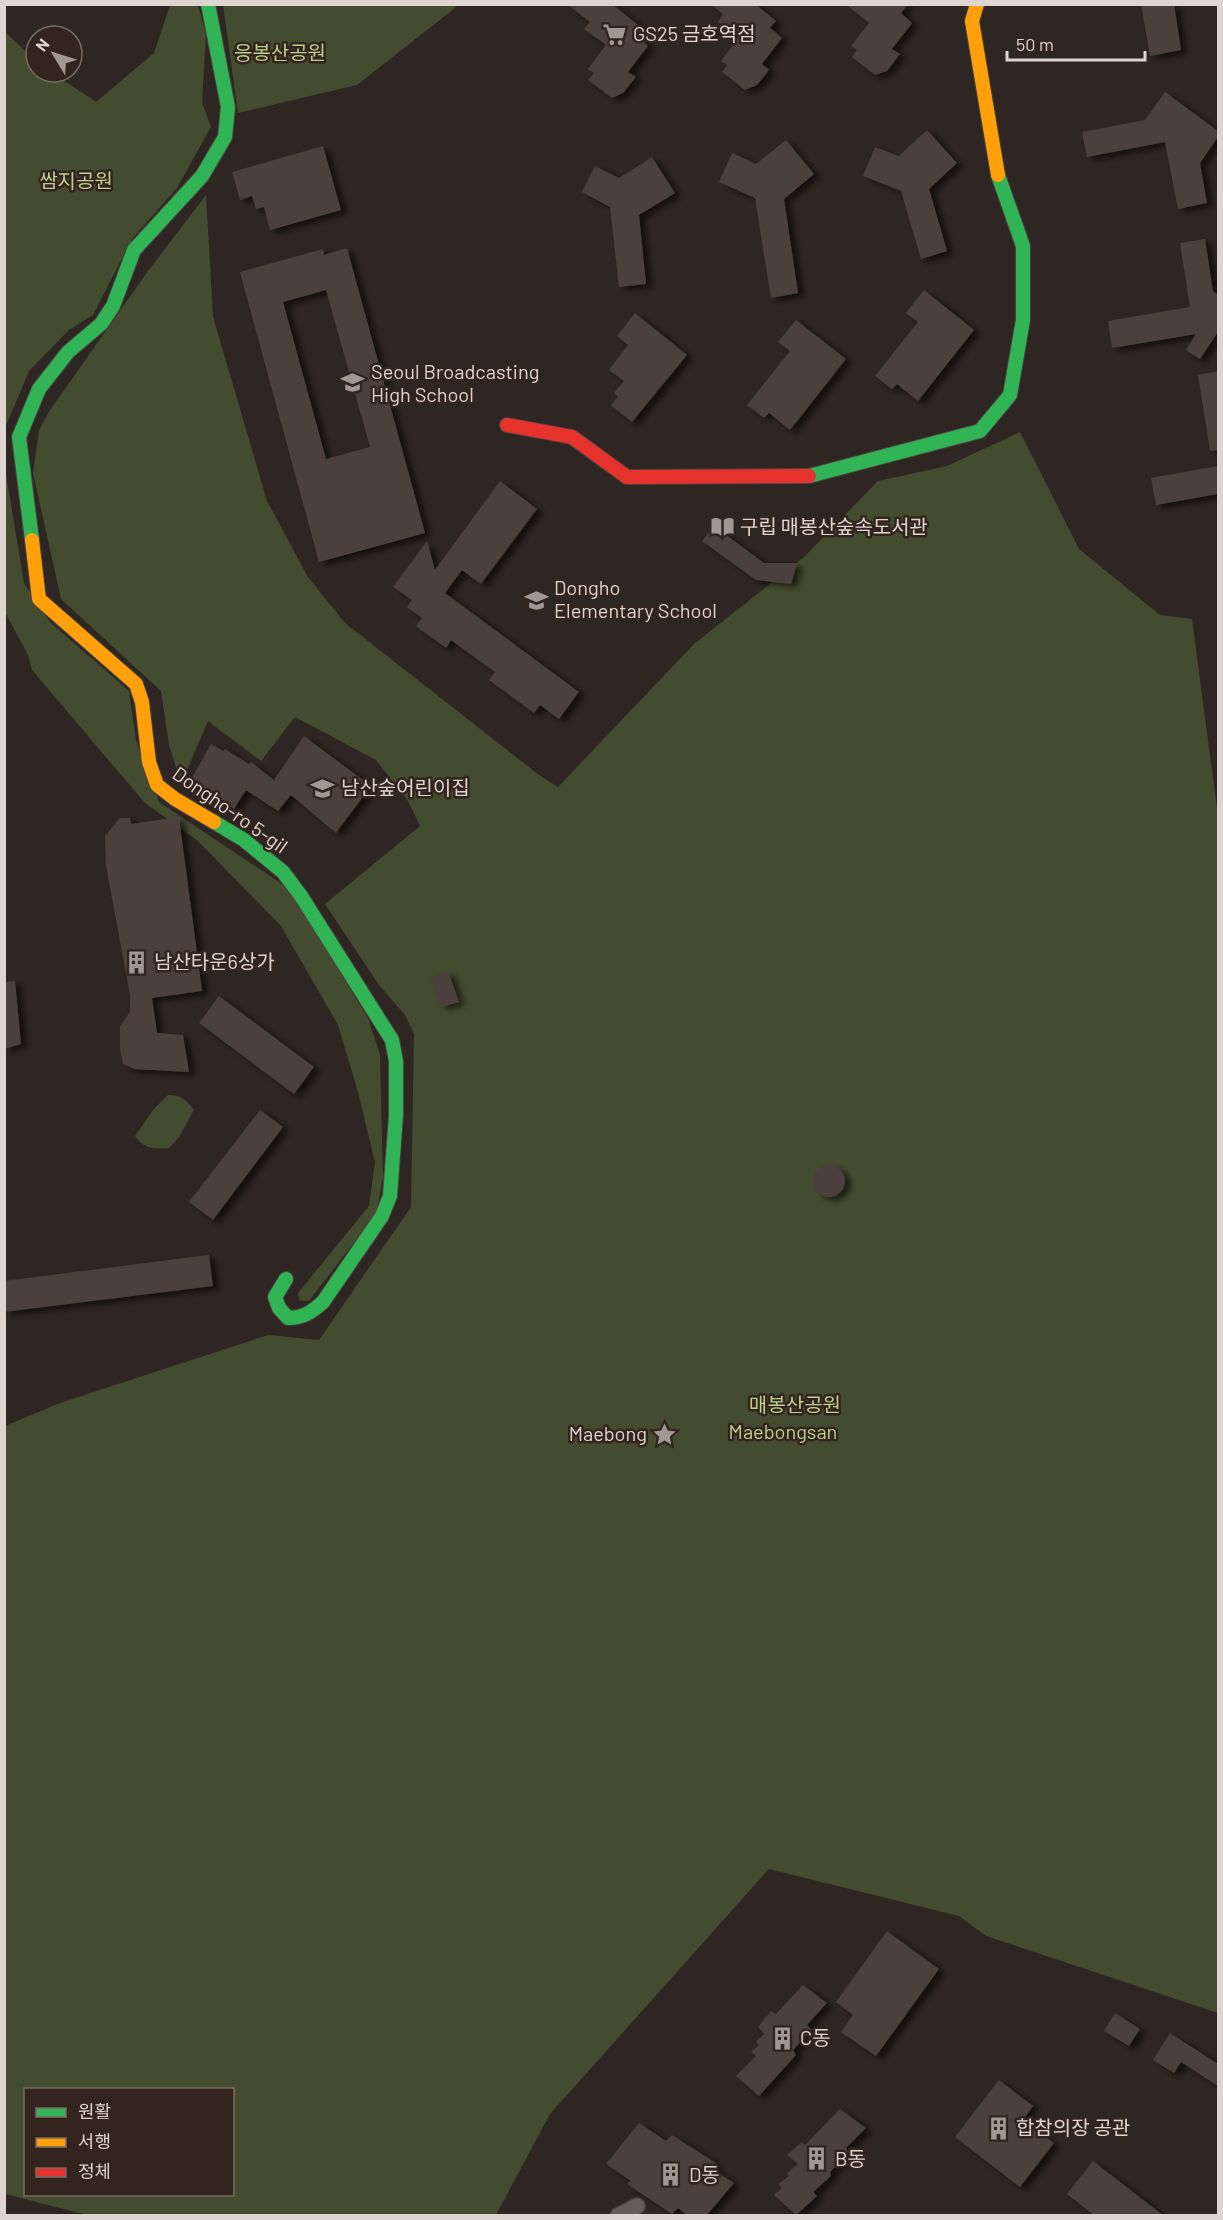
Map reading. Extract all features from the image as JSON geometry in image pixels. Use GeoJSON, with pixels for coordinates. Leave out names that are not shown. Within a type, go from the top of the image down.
{"type":"FeatureCollection","features":[{"type":"Feature","properties":{"kind":"street","name":"Dongho-ro 5-gil"},"geometry":{"type":"LineString","coordinates":[[208,4],[228,107],[225,137],[202,176],[134,250],[113,306],[101,324],[68,352],[39,389],[19,437],[39,599],[136,684],[142,702],[149,762],[157,785],[175,799],[244,840],[283,872],[392,1040],[396,1061],[396,1115],[390,1196],[382,1216],[324,1302],[300,1319],[288,1318],[282,1312],[275,1297],[286,1279]]}},
{"type":"Feature","properties":{"kind":"street"},"geometry":{"type":"LineString","coordinates":[[507,425],[572,437],[627,477],[813,476],[980,431],[1010,395],[1023,320],[1023,246],[995,168],[972,21],[977,4]]}},
{"type":"Feature","properties":{"kind":"street"},"geometry":{"type":"LineString","coordinates":[[618,2216],[638,2206]]}},
{"type":"Feature","properties":{"kind":"green space","name":"쌈지공원"},"geometry":{"type":"Polygon","coordinates":[[[170,5],[198,5],[206,34],[202,103],[211,127],[177,188],[132,239],[93,315],[69,330],[29,371],[5,428],[4,31],[24,50],[24,84],[69,84],[96,102],[154,53],[170,5]]]}},
{"type":"Feature","properties":{"kind":"green space","name":"응봉산공원"},"geometry":{"type":"Polygon","coordinates":[[[223,5],[457,5],[357,85],[238,113],[223,5]]]}},
{"type":"Feature","properties":{"kind":"green space","name":"Maebongsan"},"geometry":{"type":"Polygon","coordinates":[[[206,195],[213,316],[267,501],[308,577],[345,623],[539,775],[558,787],[694,644],[804,557],[878,481],[947,466],[1020,432],[1079,549],[1160,615],[1192,619],[1218,816],[1218,2013],[986,1936],[959,1916],[769,1869],[550,2114],[496,2215],[91,2216],[5,2194],[5,1426],[60,1403],[268,1335],[319,1340],[411,1207],[414,1034],[405,1015],[379,985],[325,904],[420,826],[408,801],[376,760],[295,717],[261,761],[208,721],[181,784],[169,745],[161,691],[61,599],[33,473],[39,430],[50,410],[148,271],[206,195]]]}},
{"type":"Feature","properties":{"kind":"green space"},"geometry":{"type":"Polygon","coordinates":[[[4,462],[24,583],[51,623],[129,691],[136,740],[159,802],[288,888],[368,1018],[380,1055],[383,1178],[376,1214],[309,1301],[299,1300],[298,1293],[369,1206],[375,1162],[358,1092],[338,1025],[281,926],[198,841],[145,803],[32,670],[28,655],[6,614],[4,462]]]}},
{"type":"Feature","properties":{"kind":"green space"},"geometry":{"type":"Polygon","coordinates":[[[168,1095],[183,1099],[194,1110],[179,1137],[169,1148],[146,1146],[135,1136],[153,1110],[168,1095]]]}},
{"type":"Feature","properties":{"kind":"building"},"geometry":{"type":"Polygon","coordinates":[[[567,4],[612,4],[643,29],[637,36],[648,46],[628,72],[636,77],[623,93],[612,98],[588,80],[594,73],[588,69],[606,45],[584,29],[590,22],[567,4]]]}},
{"type":"Feature","properties":{"kind":"building"},"geometry":{"type":"Polygon","coordinates":[[[711,4],[755,4],[776,21],[770,28],[782,38],[762,64],[769,70],[757,85],[745,90],[722,72],[727,65],[721,61],[738,38],[718,22],[723,14],[711,4]]]}},
{"type":"Feature","properties":{"kind":"building"},"geometry":{"type":"Polygon","coordinates":[[[845,4],[908,4],[901,13],[912,23],[892,49],[900,54],[887,71],[875,75],[852,57],[857,50],[851,46],[869,23],[845,4]]]}},
{"type":"Feature","properties":{"kind":"building"},"geometry":{"type":"Polygon","coordinates":[[[1141,4],[1174,4],[1181,50],[1150,56],[1141,4]]]}},
{"type":"Feature","properties":{"kind":"building"},"geometry":{"type":"Polygon","coordinates":[[[1165,92],[1218,131],[1218,137],[1200,163],[1207,203],[1178,209],[1165,142],[1087,157],[1082,132],[1145,120],[1165,92]]]}},
{"type":"Feature","properties":{"kind":"building"},"geometry":{"type":"Polygon","coordinates":[[[927,130],[957,163],[929,189],[947,251],[921,259],[901,191],[863,176],[875,147],[899,156],[927,130]]]}},
{"type":"Feature","properties":{"kind":"building"},"geometry":{"type":"Polygon","coordinates":[[[786,140],[814,174],[784,199],[798,293],[771,298],[755,198],[719,182],[732,153],[756,164],[786,140]]]}},
{"type":"Feature","properties":{"kind":"building"},"geometry":{"type":"Polygon","coordinates":[[[323,146],[341,210],[270,230],[264,207],[256,209],[252,196],[240,200],[232,172],[323,146]]]}},
{"type":"Feature","properties":{"kind":"building"},"geometry":{"type":"Polygon","coordinates":[[[652,157],[675,193],[639,215],[646,284],[619,287],[610,207],[582,192],[595,166],[619,178],[652,157]]]}},
{"type":"Feature","properties":{"kind":"building"},"geometry":{"type":"Polygon","coordinates":[[[1205,239],[1213,291],[1218,295],[1218,332],[1200,359],[1186,350],[1196,334],[1112,348],[1108,321],[1190,307],[1180,243],[1205,239]]]}},
{"type":"Feature","properties":{"kind":"building"},"geometry":{"type":"Polygon","coordinates":[[[347,248],[425,533],[319,562],[240,272],[323,249],[324,255],[347,248]],[[326,290],[283,302],[326,459],[370,447],[326,290]]]}},
{"type":"Feature","properties":{"kind":"building"},"geometry":{"type":"Polygon","coordinates":[[[924,290],[974,330],[918,401],[897,384],[892,389],[875,376],[918,322],[906,313],[924,290]]]}},
{"type":"Feature","properties":{"kind":"building"},"geometry":{"type":"Polygon","coordinates":[[[635,313],[687,355],[632,422],[611,405],[618,396],[614,393],[624,381],[609,370],[628,345],[617,336],[635,313]]]}},
{"type":"Feature","properties":{"kind":"building"},"geometry":{"type":"Polygon","coordinates":[[[796,320],[846,359],[790,430],[769,413],[764,418],[747,405],[790,351],[778,342],[796,320]]]}},
{"type":"Feature","properties":{"kind":"building"},"geometry":{"type":"Polygon","coordinates":[[[1218,371],[1218,450],[1210,451],[1198,375],[1218,371]]]}},
{"type":"Feature","properties":{"kind":"building"},"geometry":{"type":"Polygon","coordinates":[[[1218,466],[1218,494],[1156,505],[1151,478],[1218,466]]]}},
{"type":"Feature","properties":{"kind":"building"},"geometry":{"type":"Polygon","coordinates":[[[500,481],[537,509],[481,584],[462,570],[445,593],[579,692],[559,719],[540,705],[534,713],[489,680],[495,672],[451,640],[446,648],[416,626],[422,618],[407,607],[412,600],[393,587],[427,541],[435,570],[500,481]]]}},
{"type":"Feature","properties":{"kind":"building"},"geometry":{"type":"Polygon","coordinates":[[[714,526],[764,563],[797,563],[791,584],[756,580],[702,541],[714,526]]]}},
{"type":"Feature","properties":{"kind":"building"},"geometry":{"type":"Polygon","coordinates":[[[304,736],[371,786],[336,833],[291,795],[278,811],[246,790],[234,809],[216,795],[209,805],[190,793],[194,786],[190,781],[211,744],[223,751],[225,749],[249,764],[251,762],[274,780],[304,736]]]}},
{"type":"Feature","properties":{"kind":"building"},"geometry":{"type":"Polygon","coordinates":[[[179,817],[202,991],[152,998],[157,1033],[183,1035],[189,1072],[134,1069],[123,1064],[120,1049],[120,1026],[130,1012],[130,995],[106,866],[105,836],[120,818],[130,818],[131,824],[179,817]]]}},
{"type":"Feature","properties":{"kind":"building"},"geometry":{"type":"Polygon","coordinates":[[[448,971],[459,1002],[441,1007],[430,978],[448,971]]]}},
{"type":"Feature","properties":{"kind":"building"},"geometry":{"type":"Polygon","coordinates":[[[15,981],[21,1044],[4,1049],[4,982],[15,981]]]}},
{"type":"Feature","properties":{"kind":"building"},"geometry":{"type":"Polygon","coordinates":[[[219,996],[314,1067],[294,1094],[199,1023],[219,996]]]}},
{"type":"Feature","properties":{"kind":"building"},"geometry":{"type":"Polygon","coordinates":[[[260,1110],[283,1127],[213,1220],[189,1202],[260,1110]]]}},
{"type":"Feature","properties":{"kind":"building"},"geometry":{"type":"Polygon","coordinates":[[[829,1165],[840,1170],[845,1181],[840,1192],[829,1197],[818,1192],[813,1181],[818,1170],[829,1165]]]}},
{"type":"Feature","properties":{"kind":"building"},"geometry":{"type":"Polygon","coordinates":[[[209,1255],[213,1286],[4,1312],[4,1281],[209,1255]]]}},
{"type":"Feature","properties":{"kind":"building"},"geometry":{"type":"Polygon","coordinates":[[[887,1931],[939,1969],[876,2056],[841,2032],[853,2015],[836,2002],[887,1931]]]}},
{"type":"Feature","properties":{"kind":"building","name":"C동"},"geometry":{"type":"Polygon","coordinates":[[[803,1985],[827,2003],[807,2025],[812,2030],[793,2050],[796,2055],[759,2096],[736,2076],[756,2056],[751,2052],[759,2045],[756,2042],[764,2034],[758,2027],[771,2011],[776,2014],[803,1985]]]}},
{"type":"Feature","properties":{"kind":"building"},"geometry":{"type":"Polygon","coordinates":[[[1115,2013],[1140,2029],[1129,2046],[1104,2031],[1115,2013]]]}},
{"type":"Feature","properties":{"kind":"building"},"geometry":{"type":"Polygon","coordinates":[[[1170,2033],[1218,2064],[1218,2086],[1181,2062],[1174,2073],[1153,2060],[1170,2033]]]}},
{"type":"Feature","properties":{"kind":"building","name":"합참의장 공관"},"geometry":{"type":"Polygon","coordinates":[[[999,2080],[1033,2106],[1023,2120],[1054,2143],[1020,2187],[955,2137],[999,2080]]]}},
{"type":"Feature","properties":{"kind":"building","name":"B동"},"geometry":{"type":"Polygon","coordinates":[[[840,2109],[866,2128],[846,2148],[849,2154],[830,2172],[831,2176],[813,2192],[817,2196],[796,2215],[774,2195],[782,2188],[778,2184],[789,2176],[787,2173],[798,2164],[787,2155],[802,2142],[805,2145],[840,2109]]]}},
{"type":"Feature","properties":{"kind":"building","name":"D동"},"geometry":{"type":"Polygon","coordinates":[[[639,2123],[666,2141],[672,2135],[716,2163],[712,2169],[734,2183],[706,2216],[688,2216],[678,2208],[672,2214],[627,2184],[631,2181],[606,2164],[639,2123]]]}},
{"type":"Feature","properties":{"kind":"building"},"geometry":{"type":"Polygon","coordinates":[[[1093,2161],[1164,2216],[1095,2216],[1067,2194],[1093,2161]]]}},
{"type":"Feature","properties":{"kind":"traffic: fast"},"geometry":{"type":"LineString","coordinates":[[32,540],[19,437],[39,389],[68,352],[101,324],[113,306],[134,250],[202,176],[225,137],[228,107],[208,4]]}},
{"type":"Feature","properties":{"kind":"traffic: fast"},"geometry":{"type":"LineString","coordinates":[[809,476],[980,431],[1010,395],[1023,320],[1023,246],[998,175]]}},
{"type":"Feature","properties":{"kind":"traffic: fast"},"geometry":{"type":"LineString","coordinates":[[214,822],[244,840],[283,872],[301,896],[392,1040],[396,1061],[396,1115],[390,1196],[382,1216],[323,1302],[303,1316],[288,1318],[279,1308],[275,1297],[286,1279]]}},
{"type":"Feature","properties":{"kind":"traffic: slow"},"geometry":{"type":"LineString","coordinates":[[977,4],[972,21],[998,175]]}},
{"type":"Feature","properties":{"kind":"traffic: slow"},"geometry":{"type":"LineString","coordinates":[[32,540],[39,599],[136,684],[142,702],[149,762],[157,785],[175,799],[214,822]]}},
{"type":"Feature","properties":{"kind":"traffic: jam"},"geometry":{"type":"LineString","coordinates":[[507,425],[572,437],[627,477],[809,476]]}},
{"type":"Feature","properties":{"kind":"place","name":"GS25 금호역점"},"geometry":{"type":"Point","coordinates":[615,34]}},
{"type":"Feature","properties":{"kind":"place","name":"Seoul Broadcasting High School"},"geometry":{"type":"Point","coordinates":[353,383]}},
{"type":"Feature","properties":{"kind":"place","name":"구립 매봉산숲속도서관"},"geometry":{"type":"Point","coordinates":[722,527]}},
{"type":"Feature","properties":{"kind":"place","name":"Dongho Elementary School"},"geometry":{"type":"Point","coordinates":[536,600]}},
{"type":"Feature","properties":{"kind":"place","name":"남산숲어린이집"},"geometry":{"type":"Point","coordinates":[323,788]}},
{"type":"Feature","properties":{"kind":"place","name":"남산타운6상가"},"geometry":{"type":"Point","coordinates":[136,962]}},
{"type":"Feature","properties":{"kind":"place","name":"Maebong"},"geometry":{"type":"Point","coordinates":[665,1434]}},
{"type":"Feature","properties":{"kind":"place","name":"C동"},"geometry":{"type":"Point","coordinates":[782,2038]}},
{"type":"Feature","properties":{"kind":"place","name":"합참의장 공관"},"geometry":{"type":"Point","coordinates":[998,2128]}},
{"type":"Feature","properties":{"kind":"place","name":"B동"},"geometry":{"type":"Point","coordinates":[817,2159]}},
{"type":"Feature","properties":{"kind":"place","name":"D동"},"geometry":{"type":"Point","coordinates":[671,2175]}},
{"type":"Feature","properties":{"kind":"park label","name":"매봉산공원"},"geometry":{"type":"Point","coordinates":[795,1405]}}]}
